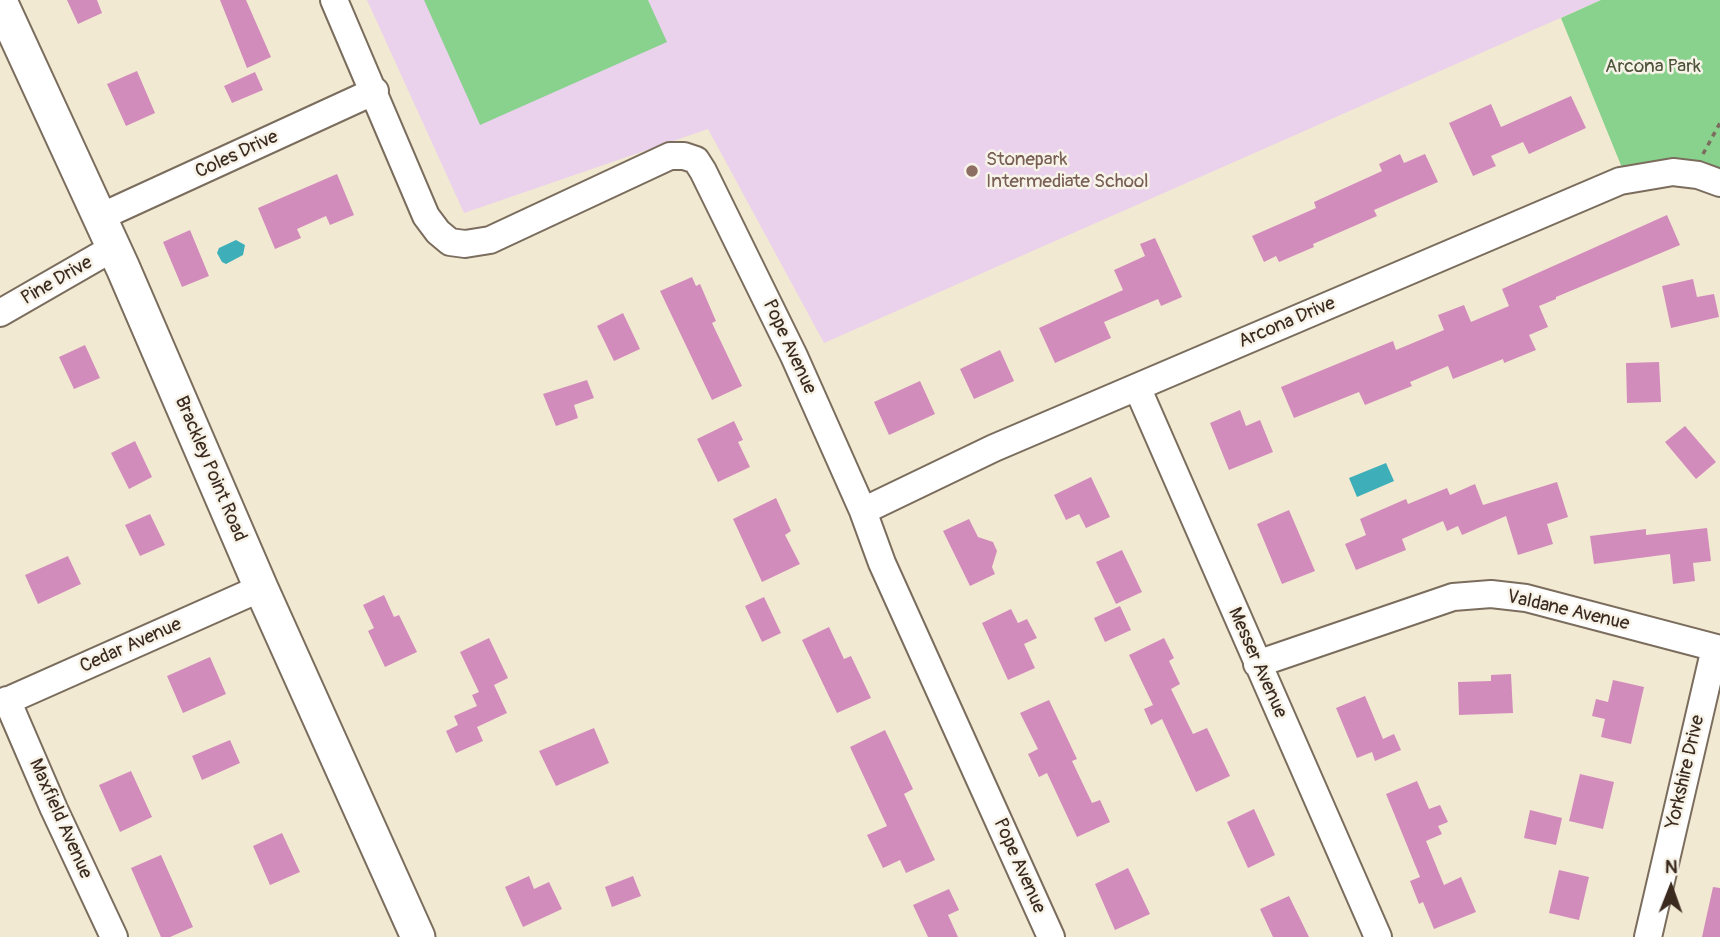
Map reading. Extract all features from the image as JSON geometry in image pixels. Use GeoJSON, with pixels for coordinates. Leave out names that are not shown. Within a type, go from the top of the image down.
{"type":"FeatureCollection","features":[{"type":"Feature","properties":{"kind":"main road","name":"Brackley Point Road"},"geometry":{"type":"LineString","coordinates":[[0,1],[113,248],[261,588],[418,937]]}},
{"type":"Feature","properties":{"kind":"street"},"geometry":{"type":"LineString","coordinates":[[334,0],[375,91]]}},
{"type":"Feature","properties":{"kind":"street","name":"Coles Drive"},"geometry":{"type":"LineString","coordinates":[[98,218],[375,91]]}},
{"type":"Feature","properties":{"kind":"street","name":"Pope Avenue"},"geometry":{"type":"LineString","coordinates":[[375,91],[426,216],[450,242],[466,244],[490,240],[670,156],[684,156],[695,160],[771,306],[863,511],[882,563],[1051,937]]}},
{"type":"Feature","properties":{"kind":"street","name":"Arcona Drive"},"geometry":{"type":"LineString","coordinates":[[863,511],[994,448],[1620,181],[1673,172],[1692,174],[1720,183]]}},
{"type":"Feature","properties":{"kind":"street","name":"Pine Drive"},"geometry":{"type":"LineString","coordinates":[[0,313],[113,248]]}},
{"type":"Feature","properties":{"kind":"street","name":"Messer Avenue"},"geometry":{"type":"LineString","coordinates":[[1137,387],[1378,937]]}},
{"type":"Feature","properties":{"kind":"street","name":"Cedar Avenue"},"geometry":{"type":"LineString","coordinates":[[4,702],[261,588]]}},
{"type":"Feature","properties":{"kind":"street","name":"Valdane Avenue"},"geometry":{"type":"LineString","coordinates":[[1257,664],[1453,597],[1491,594],[1526,598],[1717,649]]}},
{"type":"Feature","properties":{"kind":"street","name":"Yorkshire Drive"},"geometry":{"type":"LineString","coordinates":[[1648,937],[1717,649]]}},
{"type":"Feature","properties":{"kind":"street","name":"Maxfield Avenue"},"geometry":{"type":"LineString","coordinates":[[4,702],[114,937]]}},
{"type":"Feature","properties":{"kind":"path"},"geometry":{"type":"LineString","coordinates":[[1692,174],[1720,123]]}},
{"type":"Feature","properties":{"kind":"shaded area","name":"Stonepark Intermediate School"},"geometry":{"type":"Polygon","coordinates":[[[367,0],[1601,0],[824,343],[708,129],[464,213],[367,0]]]}},
{"type":"Feature","properties":{"kind":"green space"},"geometry":{"type":"Polygon","coordinates":[[[424,0],[648,0],[667,42],[480,125],[424,0]]]}},
{"type":"Feature","properties":{"kind":"green space","name":"Arcona Park"},"geometry":{"type":"Polygon","coordinates":[[[1601,0],[1720,0],[1720,183],[1627,180],[1561,18],[1601,0]]]}},
{"type":"Feature","properties":{"kind":"water"},"geometry":{"type":"Polygon","coordinates":[[[236,240],[245,245],[243,255],[226,264],[222,262],[217,253],[219,248],[236,240]]]}},
{"type":"Feature","properties":{"kind":"water"},"geometry":{"type":"Polygon","coordinates":[[[1386,463],[1394,481],[1357,497],[1349,478],[1386,463]]]}},
{"type":"Feature","properties":{"kind":"building"},"geometry":{"type":"Polygon","coordinates":[[[67,0],[97,0],[102,13],[78,24],[67,0]]]}},
{"type":"Feature","properties":{"kind":"building"},"geometry":{"type":"Polygon","coordinates":[[[220,0],[246,0],[271,57],[247,68],[220,0]]]}},
{"type":"Feature","properties":{"kind":"building"},"geometry":{"type":"Polygon","coordinates":[[[137,71],[155,113],[126,126],[107,84],[137,71]]]}},
{"type":"Feature","properties":{"kind":"building"},"geometry":{"type":"Polygon","coordinates":[[[255,72],[263,90],[232,103],[224,86],[255,72]]]}},
{"type":"Feature","properties":{"kind":"building"},"geometry":{"type":"Polygon","coordinates":[[[1571,96],[1586,128],[1529,154],[1523,142],[1491,156],[1496,166],[1473,176],[1449,123],[1491,104],[1501,127],[1571,96]]]}},
{"type":"Feature","properties":{"kind":"building"},"geometry":{"type":"Polygon","coordinates":[[[1400,154],[1404,163],[1425,154],[1438,182],[1374,210],[1377,216],[1313,244],[1314,247],[1279,262],[1276,256],[1264,262],[1252,236],[1316,208],[1314,202],[1382,171],[1379,164],[1400,154]]]}},
{"type":"Feature","properties":{"kind":"building"},"geometry":{"type":"Polygon","coordinates":[[[337,174],[354,215],[330,225],[326,216],[297,229],[301,238],[275,249],[258,208],[337,174]]]}},
{"type":"Feature","properties":{"kind":"building"},"geometry":{"type":"Polygon","coordinates":[[[1667,215],[1680,245],[1539,306],[1548,327],[1529,335],[1536,350],[1504,363],[1503,359],[1453,379],[1448,366],[1410,382],[1412,386],[1365,405],[1359,392],[1294,418],[1281,387],[1393,341],[1396,350],[1444,330],[1438,315],[1464,305],[1471,322],[1509,306],[1502,289],[1667,215]]]}},
{"type":"Feature","properties":{"kind":"building"},"geometry":{"type":"Polygon","coordinates":[[[190,230],[209,276],[182,287],[163,242],[190,230]]]}},
{"type":"Feature","properties":{"kind":"building"},"geometry":{"type":"Polygon","coordinates":[[[1155,238],[1182,297],[1161,306],[1158,299],[1104,322],[1111,338],[1055,363],[1039,328],[1123,290],[1114,270],[1145,256],[1140,244],[1155,238]]]}},
{"type":"Feature","properties":{"kind":"building"},"geometry":{"type":"Polygon","coordinates":[[[692,277],[696,286],[700,284],[716,321],[712,323],[742,386],[712,400],[660,291],[692,277]]]}},
{"type":"Feature","properties":{"kind":"building"},"geometry":{"type":"Polygon","coordinates":[[[1693,279],[1697,297],[1714,294],[1719,317],[1671,328],[1662,286],[1693,279]]]}},
{"type":"Feature","properties":{"kind":"building"},"geometry":{"type":"Polygon","coordinates":[[[623,313],[640,349],[614,361],[597,326],[623,313]]]}},
{"type":"Feature","properties":{"kind":"building"},"geometry":{"type":"Polygon","coordinates":[[[85,345],[100,378],[74,389],[59,357],[85,345]]]}},
{"type":"Feature","properties":{"kind":"building"},"geometry":{"type":"Polygon","coordinates":[[[1000,350],[1014,381],[974,399],[960,369],[1000,350]]]}},
{"type":"Feature","properties":{"kind":"building"},"geometry":{"type":"Polygon","coordinates":[[[1659,362],[1661,402],[1627,403],[1626,363],[1659,362]]]}},
{"type":"Feature","properties":{"kind":"building"},"geometry":{"type":"Polygon","coordinates":[[[587,380],[594,398],[574,405],[578,418],[556,426],[543,394],[587,380]]]}},
{"type":"Feature","properties":{"kind":"building"},"geometry":{"type":"Polygon","coordinates":[[[920,381],[935,414],[889,435],[874,402],[920,381]]]}},
{"type":"Feature","properties":{"kind":"building"},"geometry":{"type":"Polygon","coordinates":[[[1240,410],[1246,426],[1260,420],[1273,452],[1229,470],[1210,423],[1240,410]]]}},
{"type":"Feature","properties":{"kind":"building"},"geometry":{"type":"Polygon","coordinates":[[[734,421],[743,440],[738,442],[750,467],[718,482],[697,439],[734,421]]]}},
{"type":"Feature","properties":{"kind":"building"},"geometry":{"type":"Polygon","coordinates":[[[1685,426],[1716,462],[1696,479],[1665,442],[1685,426]]]}},
{"type":"Feature","properties":{"kind":"building"},"geometry":{"type":"Polygon","coordinates":[[[135,441],[152,477],[129,489],[111,453],[135,441]]]}},
{"type":"Feature","properties":{"kind":"building"},"geometry":{"type":"Polygon","coordinates":[[[1091,477],[1110,517],[1086,528],[1079,514],[1066,520],[1054,495],[1091,477]]]}},
{"type":"Feature","properties":{"kind":"building"},"geometry":{"type":"Polygon","coordinates":[[[1557,482],[1568,517],[1547,524],[1553,544],[1518,555],[1506,516],[1462,535],[1458,526],[1447,531],[1443,521],[1402,539],[1406,550],[1356,570],[1345,544],[1366,535],[1360,519],[1406,499],[1408,504],[1447,488],[1450,495],[1475,484],[1483,505],[1557,482]]]}},
{"type":"Feature","properties":{"kind":"building"},"geometry":{"type":"Polygon","coordinates":[[[776,498],[791,531],[785,535],[800,564],[762,582],[733,519],[776,498]]]}},
{"type":"Feature","properties":{"kind":"building"},"geometry":{"type":"Polygon","coordinates":[[[1289,510],[1315,571],[1282,584],[1257,524],[1289,510]]]}},
{"type":"Feature","properties":{"kind":"building"},"geometry":{"type":"Polygon","coordinates":[[[150,514],[165,545],[140,556],[125,525],[150,514]]]}},
{"type":"Feature","properties":{"kind":"building"},"geometry":{"type":"Polygon","coordinates":[[[969,519],[978,537],[993,542],[997,551],[992,567],[995,574],[970,586],[943,531],[969,519]]]}},
{"type":"Feature","properties":{"kind":"building"},"geometry":{"type":"Polygon","coordinates":[[[1707,528],[1711,561],[1693,563],[1695,581],[1673,584],[1670,554],[1594,564],[1590,536],[1646,529],[1646,535],[1707,528]]]}},
{"type":"Feature","properties":{"kind":"building"},"geometry":{"type":"Polygon","coordinates":[[[1122,550],[1142,592],[1116,604],[1096,562],[1122,550]]]}},
{"type":"Feature","properties":{"kind":"building"},"geometry":{"type":"Polygon","coordinates":[[[68,556],[81,584],[38,604],[25,575],[68,556]]]}},
{"type":"Feature","properties":{"kind":"building"},"geometry":{"type":"Polygon","coordinates":[[[384,595],[394,617],[399,615],[417,652],[385,667],[368,631],[374,628],[363,605],[384,595]]]}},
{"type":"Feature","properties":{"kind":"building"},"geometry":{"type":"Polygon","coordinates":[[[764,597],[781,633],[762,642],[745,606],[764,597]]]}},
{"type":"Feature","properties":{"kind":"building"},"geometry":{"type":"Polygon","coordinates":[[[1120,606],[1131,630],[1105,642],[1094,618],[1120,606]]]}},
{"type":"Feature","properties":{"kind":"building"},"geometry":{"type":"Polygon","coordinates":[[[1011,609],[1018,623],[1027,619],[1037,638],[1024,644],[1035,668],[1008,680],[982,623],[1011,609]]]}},
{"type":"Feature","properties":{"kind":"building"},"geometry":{"type":"Polygon","coordinates":[[[829,627],[844,659],[851,656],[871,698],[837,713],[802,640],[829,627]]]}},
{"type":"Feature","properties":{"kind":"building"},"geometry":{"type":"Polygon","coordinates":[[[489,638],[508,678],[494,685],[507,713],[477,727],[483,741],[456,753],[446,731],[458,725],[454,716],[477,706],[472,695],[479,692],[460,652],[489,638]]]}},
{"type":"Feature","properties":{"kind":"building"},"geometry":{"type":"Polygon","coordinates":[[[1164,638],[1174,658],[1169,661],[1180,684],[1171,689],[1193,734],[1207,728],[1230,776],[1196,792],[1162,719],[1151,725],[1144,709],[1153,705],[1129,655],[1164,638]]]}},
{"type":"Feature","properties":{"kind":"building"},"geometry":{"type":"Polygon","coordinates":[[[210,657],[226,694],[183,713],[167,676],[210,657]]]}},
{"type":"Feature","properties":{"kind":"building"},"geometry":{"type":"Polygon","coordinates":[[[1511,674],[1513,713],[1459,715],[1458,682],[1491,681],[1491,675],[1511,674]]]}},
{"type":"Feature","properties":{"kind":"building"},"geometry":{"type":"Polygon","coordinates":[[[1613,680],[1644,687],[1631,744],[1601,737],[1605,719],[1592,716],[1596,699],[1608,702],[1613,680]]]}},
{"type":"Feature","properties":{"kind":"building"},"geometry":{"type":"Polygon","coordinates":[[[1365,696],[1383,739],[1394,734],[1401,750],[1375,761],[1372,752],[1357,758],[1336,708],[1365,696]]]}},
{"type":"Feature","properties":{"kind":"building"},"geometry":{"type":"Polygon","coordinates":[[[1049,700],[1077,759],[1072,761],[1092,803],[1100,800],[1110,822],[1077,837],[1047,773],[1039,777],[1028,754],[1038,749],[1020,713],[1049,700]]]}},
{"type":"Feature","properties":{"kind":"building"},"geometry":{"type":"Polygon","coordinates":[[[594,728],[609,763],[556,786],[539,751],[594,728]]]}},
{"type":"Feature","properties":{"kind":"building"},"geometry":{"type":"Polygon","coordinates":[[[885,730],[913,789],[904,794],[935,860],[906,873],[900,860],[883,868],[867,835],[887,826],[850,747],[885,730]]]}},
{"type":"Feature","properties":{"kind":"building"},"geometry":{"type":"Polygon","coordinates":[[[230,740],[240,763],[202,780],[192,756],[230,740]]]}},
{"type":"Feature","properties":{"kind":"building"},"geometry":{"type":"Polygon","coordinates":[[[131,771],[152,817],[120,832],[99,785],[131,771]]]}},
{"type":"Feature","properties":{"kind":"building"},"geometry":{"type":"Polygon","coordinates":[[[1580,774],[1614,782],[1603,829],[1569,821],[1580,774]]]}},
{"type":"Feature","properties":{"kind":"building"},"geometry":{"type":"Polygon","coordinates":[[[1417,781],[1429,809],[1440,805],[1448,822],[1438,826],[1442,834],[1426,841],[1444,885],[1461,877],[1476,912],[1434,929],[1423,902],[1419,904],[1410,881],[1420,877],[1386,794],[1417,781]]]}},
{"type":"Feature","properties":{"kind":"building"},"geometry":{"type":"Polygon","coordinates":[[[1254,809],[1275,855],[1248,868],[1227,822],[1254,809]]]}},
{"type":"Feature","properties":{"kind":"building"},"geometry":{"type":"Polygon","coordinates":[[[1530,810],[1562,818],[1556,845],[1524,838],[1530,810]]]}},
{"type":"Feature","properties":{"kind":"building"},"geometry":{"type":"Polygon","coordinates":[[[282,833],[300,872],[270,885],[253,846],[282,833]]]}},
{"type":"Feature","properties":{"kind":"building"},"geometry":{"type":"Polygon","coordinates":[[[161,855],[193,927],[170,937],[161,937],[131,868],[161,855]]]}},
{"type":"Feature","properties":{"kind":"building"},"geometry":{"type":"Polygon","coordinates":[[[1128,868],[1150,914],[1115,930],[1095,884],[1128,868]]]}},
{"type":"Feature","properties":{"kind":"building"},"geometry":{"type":"Polygon","coordinates":[[[1559,870],[1589,877],[1579,920],[1549,913],[1559,870]]]}},
{"type":"Feature","properties":{"kind":"building"},"geometry":{"type":"Polygon","coordinates":[[[529,876],[534,889],[549,882],[562,909],[523,927],[505,887],[529,876]]]}},
{"type":"Feature","properties":{"kind":"building"},"geometry":{"type":"Polygon","coordinates":[[[633,876],[641,896],[612,907],[605,887],[633,876]]]}},
{"type":"Feature","properties":{"kind":"building"},"geometry":{"type":"Polygon","coordinates":[[[1713,887],[1720,888],[1720,937],[1702,937],[1713,887]]]}},
{"type":"Feature","properties":{"kind":"building"},"geometry":{"type":"Polygon","coordinates":[[[949,889],[959,910],[948,915],[958,937],[928,937],[913,905],[949,889]]]}},
{"type":"Feature","properties":{"kind":"building"},"geometry":{"type":"Polygon","coordinates":[[[1289,896],[1309,937],[1273,937],[1260,909],[1289,896]]]}},
{"type":"Feature","properties":{"kind":"place","name":"Stonepark Intermediate School"},"geometry":{"type":"Point","coordinates":[972,171]}}]}
